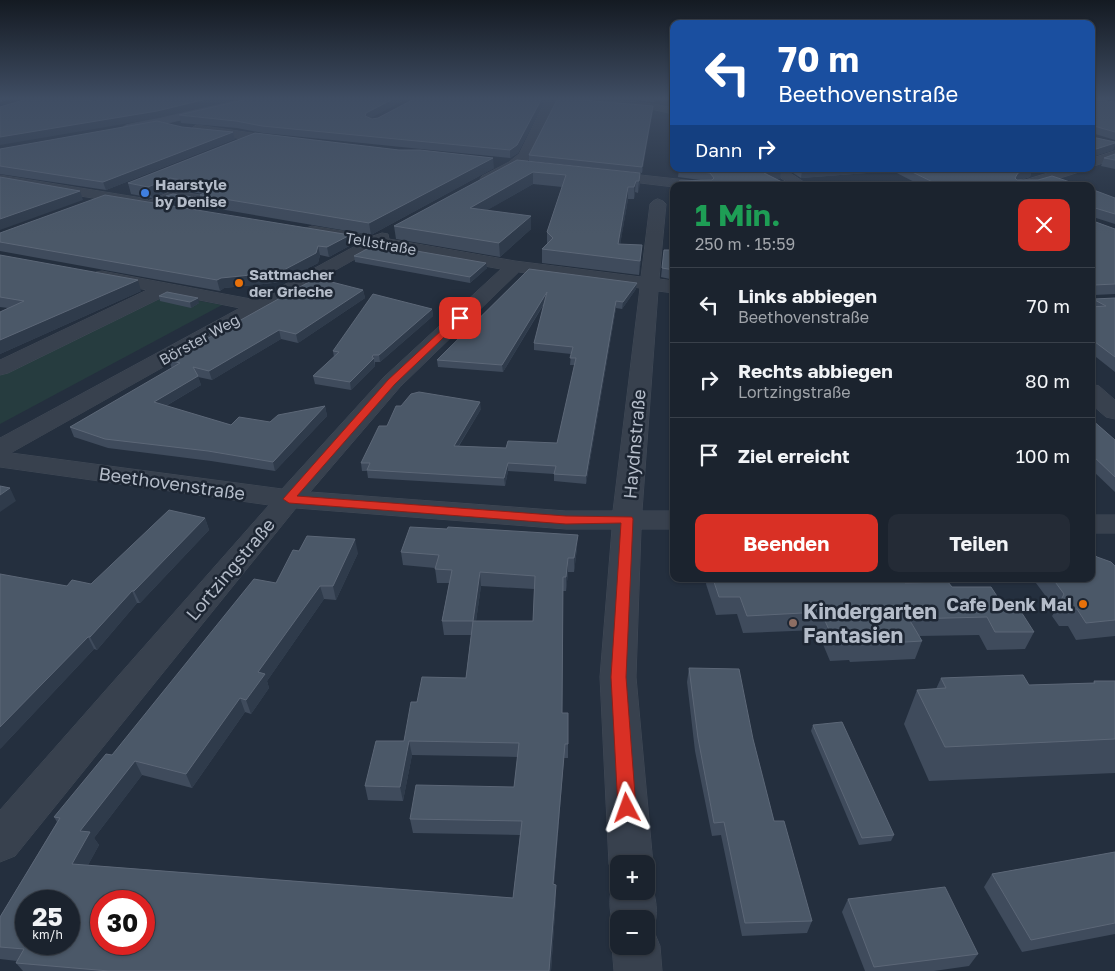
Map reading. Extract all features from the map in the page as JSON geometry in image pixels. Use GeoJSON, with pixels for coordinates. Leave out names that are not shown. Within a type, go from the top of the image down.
{"type":"FeatureCollection","features":[{"type":"Feature","properties":{"kind":"street"},"geometry":{"type":"LineString","coordinates":[[233,146],[240,143]]}},
{"type":"Feature","properties":{"kind":"street"},"geometry":{"type":"LineString","coordinates":[[477,185],[514,165],[524,156],[530,143]]}},
{"type":"Feature","properties":{"kind":"street"},"geometry":{"type":"LineString","coordinates":[[1095,162],[1115,155]]}},
{"type":"Feature","properties":{"kind":"street"},"geometry":{"type":"LineString","coordinates":[[489,162],[530,167]]}},
{"type":"Feature","properties":{"kind":"street"},"geometry":{"type":"LineString","coordinates":[[780,172],[796,182]]}},
{"type":"Feature","properties":{"kind":"street"},"geometry":{"type":"LineString","coordinates":[[1033,182],[1065,172]]}},
{"type":"Feature","properties":{"kind":"street"},"geometry":{"type":"LineString","coordinates":[[588,173],[670,182]]}},
{"type":"Feature","properties":{"kind":"street"},"geometry":{"type":"LineString","coordinates":[[0,178],[216,214]]}},
{"type":"Feature","properties":{"kind":"street"},"geometry":{"type":"LineString","coordinates":[[83,207],[137,186]]}},
{"type":"Feature","properties":{"kind":"street","name":"Haydnstraße"},"geometry":{"type":"LineString","coordinates":[[630,855],[618,677],[627,519],[662,286],[658,204]]}},
{"type":"Feature","properties":{"kind":"street","name":"Tellstraße"},"geometry":{"type":"LineString","coordinates":[[294,228],[515,266],[662,286]]}},
{"type":"Feature","properties":{"kind":"street","name":"Börster Weg"},"geometry":{"type":"LineString","coordinates":[[0,448],[377,242],[394,230]]}},
{"type":"Feature","properties":{"kind":"street","name":"Lortzingstraße"},"geometry":{"type":"LineString","coordinates":[[0,842],[289,499],[392,382],[515,266]]}},
{"type":"Feature","properties":{"kind":"street"},"geometry":{"type":"LineString","coordinates":[[88,274],[258,306]]}},
{"type":"Feature","properties":{"kind":"street"},"geometry":{"type":"LineString","coordinates":[[0,368],[167,288]]}},
{"type":"Feature","properties":{"kind":"street"},"geometry":{"type":"LineString","coordinates":[[1095,394],[1115,412]]}},
{"type":"Feature","properties":{"kind":"street","name":"Beethovenstraße"},"geometry":{"type":"LineString","coordinates":[[0,459],[289,499],[566,520],[670,520]]}},
{"type":"Feature","properties":{"kind":"street"},"geometry":{"type":"LineString","coordinates":[[1095,524],[1115,524]]}},
{"type":"Feature","properties":{"kind":"street"},"geometry":{"type":"LineString","coordinates":[[637,955],[638,971]]}},
{"type":"Feature","properties":{"kind":"lane"},"geometry":{"type":"LineString","coordinates":[[148,203],[173,194],[210,199],[186,209]]}},
{"type":"Feature","properties":{"kind":"green space"},"geometry":{"type":"Polygon","coordinates":[[[168,295],[222,305],[0,424],[0,374],[168,295]]]}},
{"type":"Feature","properties":{"kind":"building"},"geometry":{"type":"Polygon","coordinates":[[[32,143],[204,143],[103,182],[0,166],[0,149],[32,143]]]}},
{"type":"Feature","properties":{"kind":"building"},"geometry":{"type":"Polygon","coordinates":[[[229,143],[342,143],[493,158],[369,223],[200,195],[213,189],[208,184],[170,178],[148,187],[128,183],[229,143]]]}},
{"type":"Feature","properties":{"kind":"building"},"geometry":{"type":"Polygon","coordinates":[[[441,143],[518,143],[510,150],[441,143]]]}},
{"type":"Feature","properties":{"kind":"building"},"geometry":{"type":"Polygon","coordinates":[[[535,143],[646,143],[642,167],[529,155],[535,143]]]}},
{"type":"Feature","properties":{"kind":"building"},"geometry":{"type":"Polygon","coordinates":[[[1095,143],[1114,143],[1095,149],[1095,143]]]}},
{"type":"Feature","properties":{"kind":"building"},"geometry":{"type":"Polygon","coordinates":[[[1115,154],[1115,160],[1104,158],[1115,154]]]}},
{"type":"Feature","properties":{"kind":"building"},"geometry":{"type":"Polygon","coordinates":[[[517,160],[640,173],[639,181],[636,181],[634,187],[628,187],[618,244],[642,245],[640,261],[542,249],[553,238],[547,232],[566,175],[533,172],[470,208],[531,216],[499,243],[394,226],[517,160]]]}},
{"type":"Feature","properties":{"kind":"building"},"geometry":{"type":"Polygon","coordinates":[[[702,172],[772,172],[764,173],[782,182],[679,182],[712,180],[714,178],[710,173],[702,172]]]}},
{"type":"Feature","properties":{"kind":"building"},"geometry":{"type":"Polygon","coordinates":[[[912,172],[1022,172],[1018,173],[1015,178],[1017,180],[1038,180],[1052,176],[1070,182],[933,182],[912,172]]]}},
{"type":"Feature","properties":{"kind":"building"},"geometry":{"type":"Polygon","coordinates":[[[0,177],[80,191],[0,219],[0,177]]]}},
{"type":"Feature","properties":{"kind":"building"},"geometry":{"type":"Polygon","coordinates":[[[1095,190],[1115,198],[1115,214],[1095,208],[1095,190]]]}},
{"type":"Feature","properties":{"kind":"building"},"geometry":{"type":"Polygon","coordinates":[[[173,194],[193,197],[185,199],[166,196],[173,194]]]}},
{"type":"Feature","properties":{"kind":"building"},"geometry":{"type":"Polygon","coordinates":[[[105,195],[350,235],[327,247],[318,246],[316,253],[280,272],[217,280],[0,242],[0,233],[105,195]]]}},
{"type":"Feature","properties":{"kind":"building"},"geometry":{"type":"Polygon","coordinates":[[[1095,222],[1115,229],[1115,284],[1095,285],[1095,222]]]}},
{"type":"Feature","properties":{"kind":"building"},"geometry":{"type":"Polygon","coordinates":[[[376,244],[486,263],[470,277],[354,256],[376,244]]]}},
{"type":"Feature","properties":{"kind":"building"},"geometry":{"type":"Polygon","coordinates":[[[664,250],[670,250],[670,269],[662,268],[664,250]]]}},
{"type":"Feature","properties":{"kind":"building"},"geometry":{"type":"Polygon","coordinates":[[[0,255],[138,280],[0,340],[0,312],[24,301],[0,297],[0,255]]]}},
{"type":"Feature","properties":{"kind":"building"},"geometry":{"type":"Polygon","coordinates":[[[529,269],[637,283],[623,302],[616,301],[586,476],[554,474],[556,466],[508,463],[504,478],[367,470],[370,463],[361,463],[379,426],[387,426],[396,406],[401,406],[411,394],[419,392],[480,402],[454,446],[506,448],[508,441],[557,443],[576,358],[570,358],[573,347],[534,343],[547,292],[502,365],[437,360],[529,269]]]}},
{"type":"Feature","properties":{"kind":"building"},"geometry":{"type":"Polygon","coordinates":[[[316,278],[363,290],[296,334],[279,330],[209,371],[193,367],[198,376],[154,402],[231,425],[239,417],[270,422],[278,415],[325,406],[273,462],[208,451],[105,439],[70,427],[180,363],[169,360],[316,278]]]}},
{"type":"Feature","properties":{"kind":"building"},"geometry":{"type":"Polygon","coordinates":[[[167,292],[198,298],[190,302],[159,296],[167,292]]]}},
{"type":"Feature","properties":{"kind":"building"},"geometry":{"type":"Polygon","coordinates":[[[373,294],[432,309],[379,355],[373,355],[372,358],[374,358],[350,382],[313,376],[339,352],[333,351],[373,294]]]}},
{"type":"Feature","properties":{"kind":"building"},"geometry":{"type":"Polygon","coordinates":[[[1115,298],[1115,357],[1095,342],[1095,307],[1106,306],[1095,299],[1115,298]]]}},
{"type":"Feature","properties":{"kind":"building"},"geometry":{"type":"Polygon","coordinates":[[[1095,422],[1115,440],[1115,477],[1095,458],[1095,422]]]}},
{"type":"Feature","properties":{"kind":"building"},"geometry":{"type":"Polygon","coordinates":[[[0,486],[10,488],[0,495],[0,486]]]}},
{"type":"Feature","properties":{"kind":"building"},"geometry":{"type":"Polygon","coordinates":[[[169,510],[205,518],[0,727],[0,574],[67,586],[72,580],[91,584],[169,510]]]}},
{"type":"Feature","properties":{"kind":"building"},"geometry":{"type":"Polygon","coordinates":[[[410,527],[447,529],[448,527],[578,535],[574,558],[568,558],[566,577],[563,577],[562,713],[568,713],[568,744],[565,744],[553,884],[556,885],[549,971],[109,971],[16,963],[21,955],[80,955],[80,890],[16,890],[60,818],[54,817],[106,754],[112,755],[254,579],[276,583],[293,550],[299,551],[307,536],[355,539],[333,586],[320,586],[258,672],[265,674],[246,700],[240,698],[186,774],[135,761],[80,831],[90,832],[72,864],[513,898],[522,821],[410,819],[416,785],[514,787],[519,743],[409,741],[400,787],[365,786],[376,741],[404,741],[411,702],[417,702],[422,677],[466,678],[473,621],[442,621],[452,570],[435,569],[439,555],[401,552],[410,527]],[[480,572],[473,621],[533,621],[535,576],[480,572]]]}},
{"type":"Feature","properties":{"kind":"building"},"geometry":{"type":"Polygon","coordinates":[[[1095,555],[1111,562],[1115,566],[1115,620],[1086,623],[1077,609],[1068,609],[1061,600],[1064,594],[1055,582],[1095,582],[1095,555]]]}},
{"type":"Feature","properties":{"kind":"building"},"geometry":{"type":"Polygon","coordinates":[[[714,582],[948,582],[952,587],[991,587],[1004,607],[1018,607],[1034,632],[995,632],[987,617],[909,619],[922,641],[856,645],[854,642],[835,643],[821,612],[747,616],[740,597],[719,597],[714,582]]]}},
{"type":"Feature","properties":{"kind":"building"},"geometry":{"type":"Polygon","coordinates":[[[689,668],[739,669],[753,739],[774,821],[784,821],[812,921],[745,923],[724,822],[714,823],[698,738],[689,668]]]}},
{"type":"Feature","properties":{"kind":"building"},"geometry":{"type":"Polygon","coordinates":[[[1023,675],[1029,685],[1115,681],[1115,739],[945,747],[917,690],[946,688],[941,678],[1023,675]]]}},
{"type":"Feature","properties":{"kind":"building"},"geometry":{"type":"Polygon","coordinates":[[[842,722],[894,835],[862,838],[813,725],[842,722]]]}},
{"type":"Feature","properties":{"kind":"building"},"geometry":{"type":"Polygon","coordinates":[[[1115,852],[1115,923],[1031,940],[992,874],[1115,852]]]}},
{"type":"Feature","properties":{"kind":"building"},"geometry":{"type":"Polygon","coordinates":[[[945,887],[978,954],[874,967],[848,899],[945,887]]]}},
{"type":"Feature","properties":{"kind":"building"},"geometry":{"type":"Polygon","coordinates":[[[15,892],[15,948],[0,947],[0,917],[15,892]]]}},
{"type":"Feature","properties":{"kind":"place","name":"Haarstyle by Denise"},"geometry":{"type":"Point","coordinates":[145,193]}},
{"type":"Feature","properties":{"kind":"place","name":"Sattmacher der Grieche"},"geometry":{"type":"Point","coordinates":[239,283]}},
{"type":"Feature","properties":{"kind":"place","name":"Cafe Denk Mal"},"geometry":{"type":"Point","coordinates":[1083,604]}},
{"type":"Feature","properties":{"kind":"place","name":"Kindergarten Fantasien"},"geometry":{"type":"Point","coordinates":[793,623]}},
{"type":"Feature","properties":{"kind":"route"},"geometry":{"type":"LineString","coordinates":[[460,318],[392,382],[289,499],[566,520],[627,519],[618,677],[627,808]]}}]}
